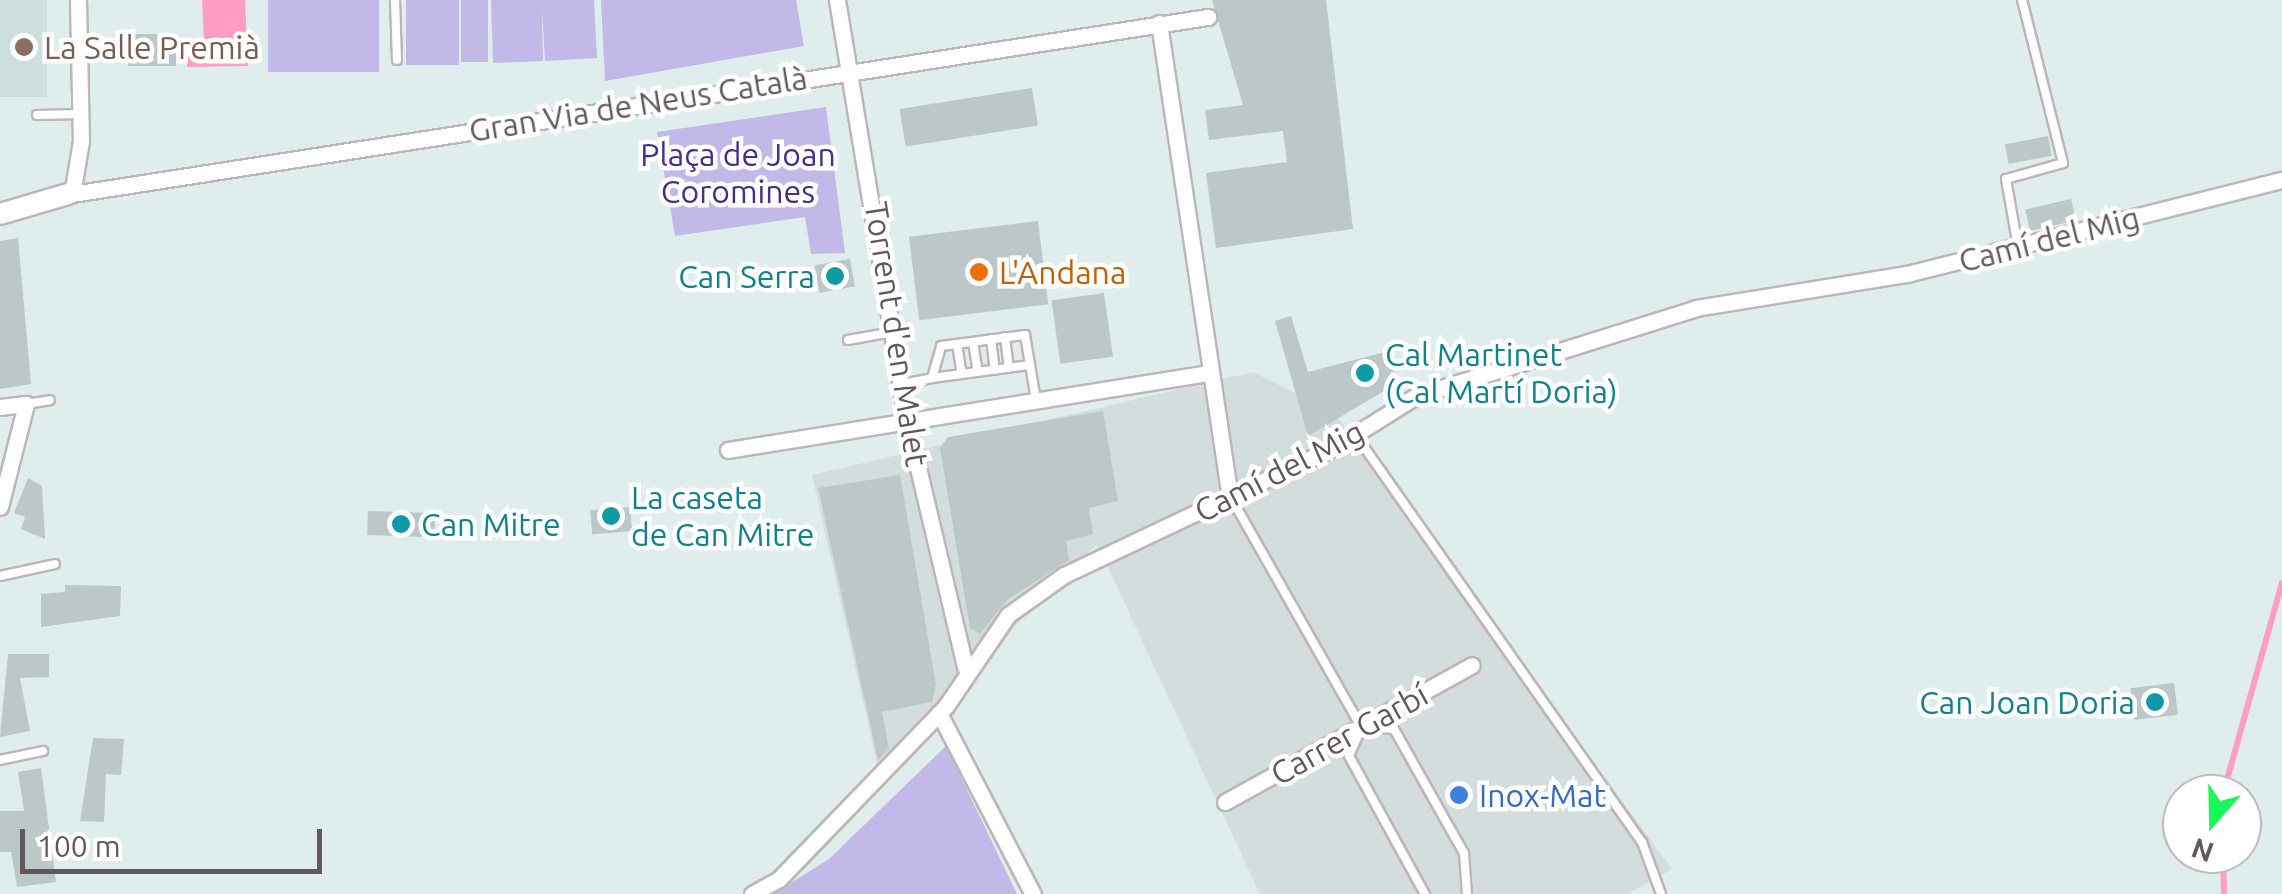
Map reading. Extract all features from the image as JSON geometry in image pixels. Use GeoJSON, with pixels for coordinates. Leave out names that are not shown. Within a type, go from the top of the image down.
{"type":"FeatureCollection","features":[{"type":"Feature","properties":{"kind":"street"},"geometry":{"type":"LineString","coordinates":[[0,214],[68,194],[78,161],[78,0]]}},
{"type":"Feature","properties":{"kind":"street","name":"Torrent d'en Malet"},"geometry":{"type":"LineString","coordinates":[[836,0],[855,68],[907,421],[965,667]]}},
{"type":"Feature","properties":{"kind":"street","name":"Gran Via de Neus Català"},"geometry":{"type":"LineString","coordinates":[[68,194],[121,192],[855,68],[1208,16]]}},
{"type":"Feature","properties":{"kind":"street"},"geometry":{"type":"LineString","coordinates":[[1159,23],[1208,373],[1230,496]]}},
{"type":"Feature","properties":{"kind":"street","name":"Camí del Mig"},"geometry":{"type":"LineString","coordinates":[[752,894],[779,879],[940,713],[965,667],[1008,615],[1064,575],[1355,434],[1416,396],[1696,308],[2018,247],[2282,180]]}},
{"type":"Feature","properties":{"kind":"street"},"geometry":{"type":"LineString","coordinates":[[728,450],[1208,373]]}},
{"type":"Feature","properties":{"kind":"street"},"geometry":{"type":"LineString","coordinates":[[0,407],[26,404],[0,507]]}},
{"type":"Feature","properties":{"kind":"street","name":"Carrer Garbí"},"geometry":{"type":"LineString","coordinates":[[1225,802],[1472,666]]}},
{"type":"Feature","properties":{"kind":"street"},"geometry":{"type":"LineString","coordinates":[[940,713],[1033,894]]}},
{"type":"Feature","properties":{"kind":"lane"},"geometry":{"type":"LineString","coordinates":[[394,0],[397,60]]}},
{"type":"Feature","properties":{"kind":"lane"},"geometry":{"type":"LineString","coordinates":[[2018,247],[2006,179],[2064,163],[2022,0]]}},
{"type":"Feature","properties":{"kind":"lane"},"geometry":{"type":"LineString","coordinates":[[36,115],[80,114]]}},
{"type":"Feature","properties":{"kind":"lane"},"geometry":{"type":"LineString","coordinates":[[848,340],[894,332]]}},
{"type":"Feature","properties":{"kind":"lane"},"geometry":{"type":"LineString","coordinates":[[932,378],[941,346],[1025,334],[1036,400]]}},
{"type":"Feature","properties":{"kind":"lane"},"geometry":{"type":"LineString","coordinates":[[1005,337],[1010,368]]}},
{"type":"Feature","properties":{"kind":"lane"},"geometry":{"type":"LineString","coordinates":[[990,339],[996,370]]}},
{"type":"Feature","properties":{"kind":"lane"},"geometry":{"type":"LineString","coordinates":[[973,342],[978,372]]}},
{"type":"Feature","properties":{"kind":"lane"},"geometry":{"type":"LineString","coordinates":[[958,344],[962,374]]}},
{"type":"Feature","properties":{"kind":"lane"},"geometry":{"type":"LineString","coordinates":[[902,384],[1030,365]]}},
{"type":"Feature","properties":{"kind":"lane"},"geometry":{"type":"LineString","coordinates":[[26,404],[50,400]]}},
{"type":"Feature","properties":{"kind":"lane"},"geometry":{"type":"LineString","coordinates":[[1355,434],[1642,842],[1661,894]]}},
{"type":"Feature","properties":{"kind":"lane"},"geometry":{"type":"LineString","coordinates":[[1230,496],[1361,727]]}},
{"type":"Feature","properties":{"kind":"lane"},"geometry":{"type":"LineString","coordinates":[[0,576],[56,564]]}},
{"type":"Feature","properties":{"kind":"lane"},"geometry":{"type":"LineString","coordinates":[[1361,727],[1349,756],[1425,894]]}},
{"type":"Feature","properties":{"kind":"lane"},"geometry":{"type":"LineString","coordinates":[[1361,727],[1394,729],[1464,854],[1467,894]]}},
{"type":"Feature","properties":{"kind":"lane"},"geometry":{"type":"LineString","coordinates":[[0,760],[43,751]]}},
{"type":"Feature","properties":{"kind":"shaded area","name":"La Salle Premià"},"geometry":{"type":"Polygon","coordinates":[[[0,0],[47,0],[47,97],[0,97],[0,0]]]}},
{"type":"Feature","properties":{"kind":"shaded area"},"geometry":{"type":"Polygon","coordinates":[[[202,0],[245,0],[248,66],[187,67],[188,45],[204,43],[202,0]]]}},
{"type":"Feature","properties":{"kind":"shaded area"},"geometry":{"type":"Polygon","coordinates":[[[1253,372],[1334,412],[1672,869],[1628,894],[1260,894],[1097,544],[877,763],[812,475],[1253,372]]]}},
{"type":"Feature","properties":{"kind":"green space"},"geometry":{"type":"Polygon","coordinates":[[[268,0],[379,0],[379,72],[268,72],[268,0]]]}},
{"type":"Feature","properties":{"kind":"green space"},"geometry":{"type":"Polygon","coordinates":[[[406,0],[459,0],[459,65],[406,65],[406,0]]]}},
{"type":"Feature","properties":{"kind":"green space"},"geometry":{"type":"Polygon","coordinates":[[[461,0],[488,0],[488,62],[461,62],[461,0]]]}},
{"type":"Feature","properties":{"kind":"green space"},"geometry":{"type":"Polygon","coordinates":[[[491,0],[594,0],[597,58],[545,61],[542,8],[543,61],[493,63],[491,0]]]}},
{"type":"Feature","properties":{"kind":"green space"},"geometry":{"type":"Polygon","coordinates":[[[601,0],[796,0],[804,46],[605,81],[601,0]]]}},
{"type":"Feature","properties":{"kind":"green space","name":"Plaça de Joan Coromines"},"geometry":{"type":"Polygon","coordinates":[[[826,107],[845,253],[811,254],[805,217],[675,236],[657,132],[826,107]]]}},
{"type":"Feature","properties":{"kind":"green space"},"geometry":{"type":"Polygon","coordinates":[[[946,746],[1017,894],[773,894],[829,859],[946,746]]]}},
{"type":"Feature","properties":{"kind":"building"},"geometry":{"type":"Polygon","coordinates":[[[1212,0],[1326,0],[1353,229],[1216,248],[1206,173],[1287,162],[1283,131],[1209,140],[1205,110],[1243,105],[1212,0]]]}},
{"type":"Feature","properties":{"kind":"building"},"geometry":{"type":"Polygon","coordinates":[[[128,34],[176,34],[176,66],[128,66],[128,34]]]}},
{"type":"Feature","properties":{"kind":"building"},"geometry":{"type":"Polygon","coordinates":[[[1032,88],[1038,126],[906,146],[900,109],[1032,88]]]}},
{"type":"Feature","properties":{"kind":"building"},"geometry":{"type":"Polygon","coordinates":[[[2048,136],[2052,156],[2009,164],[2005,144],[2048,136]]]}},
{"type":"Feature","properties":{"kind":"building"},"geometry":{"type":"Polygon","coordinates":[[[2071,199],[2076,220],[2030,231],[2025,210],[2071,199]]]}},
{"type":"Feature","properties":{"kind":"building","name":"L'Andana"},"geometry":{"type":"Polygon","coordinates":[[[1038,221],[1048,304],[919,320],[909,237],[1038,221]]]}},
{"type":"Feature","properties":{"kind":"building"},"geometry":{"type":"Polygon","coordinates":[[[18,238],[31,384],[0,389],[0,241],[18,238]]]}},
{"type":"Feature","properties":{"kind":"building","name":"Can Serra"},"geometry":{"type":"Polygon","coordinates":[[[850,259],[855,287],[819,293],[815,265],[850,259]]]}},
{"type":"Feature","properties":{"kind":"building"},"geometry":{"type":"Polygon","coordinates":[[[1104,293],[1113,356],[1060,364],[1052,300],[1104,293]]]}},
{"type":"Feature","properties":{"kind":"building"},"geometry":{"type":"Polygon","coordinates":[[[1291,316],[1308,372],[1389,351],[1396,384],[1308,436],[1275,321],[1291,316]]]}},
{"type":"Feature","properties":{"kind":"building"},"geometry":{"type":"Polygon","coordinates":[[[1103,411],[1118,501],[1089,508],[1093,534],[1066,541],[1069,560],[1007,600],[980,634],[970,628],[940,448],[948,437],[1103,411]]]}},
{"type":"Feature","properties":{"kind":"building"},"geometry":{"type":"Polygon","coordinates":[[[900,475],[936,685],[932,702],[882,712],[889,749],[878,760],[818,488],[900,475]]]}},
{"type":"Feature","properties":{"kind":"building"},"geometry":{"type":"Polygon","coordinates":[[[28,478],[42,486],[45,539],[21,529],[25,517],[14,513],[28,478]]]}},
{"type":"Feature","properties":{"kind":"building","name":"La caseta de Can Mitre"},"geometry":{"type":"Polygon","coordinates":[[[630,507],[632,531],[592,534],[590,510],[630,507]]]}},
{"type":"Feature","properties":{"kind":"building","name":"Can Mitre"},"geometry":{"type":"Polygon","coordinates":[[[368,511],[435,513],[434,537],[367,535],[368,511]]]}},
{"type":"Feature","properties":{"kind":"building"},"geometry":{"type":"Polygon","coordinates":[[[65,585],[121,586],[120,616],[41,627],[41,594],[65,592],[65,585]]]}},
{"type":"Feature","properties":{"kind":"building"},"geometry":{"type":"Polygon","coordinates":[[[8,654],[49,654],[49,677],[20,678],[30,731],[0,737],[8,654]]]}},
{"type":"Feature","properties":{"kind":"building","name":"Can Joan Doria"},"geometry":{"type":"Polygon","coordinates":[[[2174,683],[2178,715],[2134,720],[2130,688],[2174,683]]]}},
{"type":"Feature","properties":{"kind":"building"},"geometry":{"type":"Polygon","coordinates":[[[93,738],[124,739],[121,775],[106,774],[104,822],[80,821],[93,738]]]}},
{"type":"Feature","properties":{"kind":"building"},"geometry":{"type":"Polygon","coordinates":[[[41,768],[56,882],[17,887],[11,852],[0,852],[0,811],[24,811],[18,772],[41,768]]]}},
{"type":"Feature","properties":{"kind":"waterway"},"geometry":{"type":"LineString","coordinates":[[2229,774],[2282,583]]}},
{"type":"Feature","properties":{"kind":"waterway"},"geometry":{"type":"LineString","coordinates":[[2224,874],[2224,894]]}},
{"type":"Feature","properties":{"kind":"place","name":"La Salle Premià"},"geometry":{"type":"Point","coordinates":[24,47]}},
{"type":"Feature","properties":{"kind":"place","name":"L'Andana"},"geometry":{"type":"Point","coordinates":[979,272]}},
{"type":"Feature","properties":{"kind":"place","name":"Can Serra"},"geometry":{"type":"Point","coordinates":[835,276]}},
{"type":"Feature","properties":{"kind":"place","name":"Cal Martinet (Cal Martí Doria)"},"geometry":{"type":"Point","coordinates":[1365,373]}},
{"type":"Feature","properties":{"kind":"place","name":"La caseta de Can Mitre"},"geometry":{"type":"Point","coordinates":[611,516]}},
{"type":"Feature","properties":{"kind":"place","name":"Can Mitre"},"geometry":{"type":"Point","coordinates":[401,524]}},
{"type":"Feature","properties":{"kind":"place","name":"Can Joan Doria"},"geometry":{"type":"Point","coordinates":[2155,702]}},
{"type":"Feature","properties":{"kind":"place","name":"Inox-Mat"},"geometry":{"type":"Point","coordinates":[1459,795]}}]}
